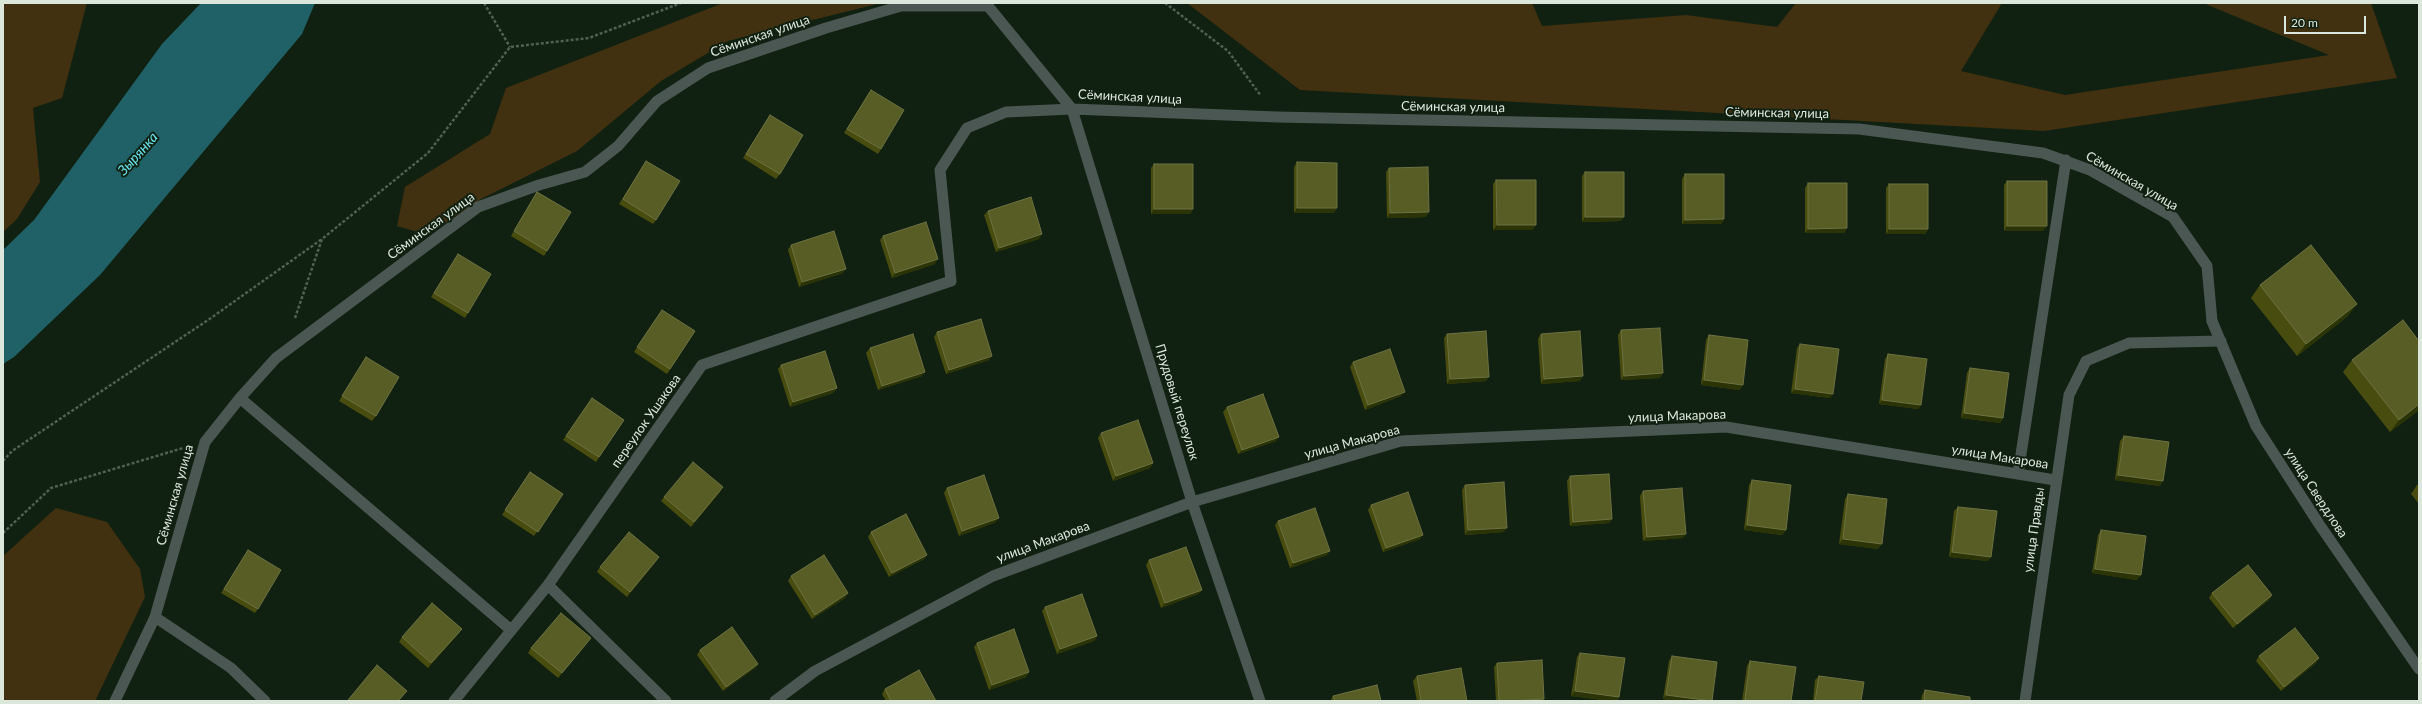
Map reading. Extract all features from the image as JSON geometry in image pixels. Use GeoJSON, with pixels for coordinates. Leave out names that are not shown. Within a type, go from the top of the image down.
{"type":"FeatureCollection","features":[{"type":"Feature","properties":{"kind":"street","name":"Сёминская улица"},"geometry":{"type":"LineString","coordinates":[[115,701],[155,617],[205,442],[240,398],[283,353],[478,207],[539,185],[585,172],[618,146],[657,101],[708,68],[826,28],[901,6],[988,6],[1072,109],[1277,117],[1859,129],[2043,153],[2066,160],[2090,170],[2173,217],[2207,266],[2212,321]]}},
{"type":"Feature","properties":{"kind":"street","name":"переулок Ушакова"},"geometry":{"type":"LineString","coordinates":[[454,701],[548,585],[702,366],[951,281],[940,170],[967,128],[1006,112],[1072,109]]}},
{"type":"Feature","properties":{"kind":"street","name":"Прудовый переулок"},"geometry":{"type":"LineString","coordinates":[[1072,109],[1192,502],[1260,701]]}},
{"type":"Feature","properties":{"kind":"street"},"geometry":{"type":"LineString","coordinates":[[2018,474],[2066,160]]}},
{"type":"Feature","properties":{"kind":"street","name":"улица Свердлова"},"geometry":{"type":"LineString","coordinates":[[2212,321],[2256,426],[2319,524],[2419,669]]}},
{"type":"Feature","properties":{"kind":"street","name":"улица Правды"},"geometry":{"type":"LineString","coordinates":[[2025,701],[2055,480],[2069,395],[2086,361],[2129,343],[2221,341]]}},
{"type":"Feature","properties":{"kind":"street"},"geometry":{"type":"LineString","coordinates":[[240,398],[511,630]]}},
{"type":"Feature","properties":{"kind":"street","name":"улица Макарова"},"geometry":{"type":"LineString","coordinates":[[775,701],[815,671],[993,576],[1192,502],[1402,441],[1726,427],[2055,480]]}},
{"type":"Feature","properties":{"kind":"street"},"geometry":{"type":"LineString","coordinates":[[548,585],[666,701]]}},
{"type":"Feature","properties":{"kind":"street"},"geometry":{"type":"LineString","coordinates":[[155,617],[231,668],[265,701]]}},
{"type":"Feature","properties":{"kind":"path"},"geometry":{"type":"LineString","coordinates":[[484,3],[510,47]]}},
{"type":"Feature","properties":{"kind":"path"},"geometry":{"type":"LineString","coordinates":[[3,462],[12,451],[211,318],[322,239],[428,153],[510,47],[589,38],[681,3]]}},
{"type":"Feature","properties":{"kind":"path"},"geometry":{"type":"LineString","coordinates":[[1166,3],[1228,51],[1277,117]]}},
{"type":"Feature","properties":{"kind":"path"},"geometry":{"type":"LineString","coordinates":[[283,353],[322,239]]}},
{"type":"Feature","properties":{"kind":"path"},"geometry":{"type":"LineString","coordinates":[[3,533],[51,488],[205,442]]}},
{"type":"Feature","properties":{"kind":"shaded area"},"geometry":{"type":"Polygon","coordinates":[[[3,3],[87,3],[62,98],[33,108],[40,182],[17,219],[3,232],[3,3]]]}},
{"type":"Feature","properties":{"kind":"shaded area"},"geometry":{"type":"Polygon","coordinates":[[[723,3],[881,3],[728,41],[661,81],[577,151],[481,199],[428,235],[397,226],[405,187],[490,134],[506,88],[723,3]]]}},
{"type":"Feature","properties":{"kind":"shaded area"},"geometry":{"type":"Polygon","coordinates":[[[1187,3],[1532,3],[1542,26],[1686,15],[1777,27],[1796,3],[2002,3],[1961,71],[2065,95],[2329,55],[2203,3],[2371,3],[2397,78],[2044,131],[1300,90],[1187,3]]]}},
{"type":"Feature","properties":{"kind":"shaded area"},"geometry":{"type":"Polygon","coordinates":[[[56,508],[107,522],[140,569],[145,597],[95,701],[3,701],[3,556],[56,508]]]}},
{"type":"Feature","properties":{"kind":"water","name":"Зырянка"},"geometry":{"type":"Polygon","coordinates":[[[201,3],[315,3],[302,34],[100,275],[14,357],[3,364],[3,250],[34,220],[162,44],[201,3]]]}},
{"type":"Feature","properties":{"kind":"building"},"geometry":{"type":"Polygon","coordinates":[[[871,90],[904,110],[881,149],[847,129],[871,90]]]}},
{"type":"Feature","properties":{"kind":"building"},"geometry":{"type":"Polygon","coordinates":[[[770,115],[803,135],[780,174],[746,154],[770,115]]]}},
{"type":"Feature","properties":{"kind":"building"},"geometry":{"type":"Polygon","coordinates":[[[646,161],[680,181],[656,220],[623,199],[646,161]]]}},
{"type":"Feature","properties":{"kind":"building"},"geometry":{"type":"Polygon","coordinates":[[[1297,162],[1337,163],[1337,208],[1297,208],[1297,162]]]}},
{"type":"Feature","properties":{"kind":"building"},"geometry":{"type":"Polygon","coordinates":[[[1154,164],[1193,164],[1193,209],[1154,209],[1154,164]]]}},
{"type":"Feature","properties":{"kind":"building"},"geometry":{"type":"Polygon","coordinates":[[[1428,167],[1429,212],[1390,213],[1389,168],[1428,167]]]}},
{"type":"Feature","properties":{"kind":"building"},"geometry":{"type":"Polygon","coordinates":[[[1585,172],[1624,172],[1624,217],[1585,217],[1585,172]]]}},
{"type":"Feature","properties":{"kind":"building"},"geometry":{"type":"Polygon","coordinates":[[[1685,174],[1724,174],[1724,219],[1685,220],[1685,174]]]}},
{"type":"Feature","properties":{"kind":"building"},"geometry":{"type":"Polygon","coordinates":[[[1496,180],[1536,180],[1536,225],[1497,225],[1496,180]]]}},
{"type":"Feature","properties":{"kind":"building"},"geometry":{"type":"Polygon","coordinates":[[[2007,181],[2047,181],[2047,226],[2007,226],[2007,181]]]}},
{"type":"Feature","properties":{"kind":"building"},"geometry":{"type":"Polygon","coordinates":[[[1808,183],[1847,183],[1847,228],[1808,229],[1808,183]]]}},
{"type":"Feature","properties":{"kind":"building"},"geometry":{"type":"Polygon","coordinates":[[[1889,184],[1928,184],[1928,229],[1889,229],[1889,184]]]}},
{"type":"Feature","properties":{"kind":"building"},"geometry":{"type":"Polygon","coordinates":[[[537,192],[571,212],[547,251],[514,231],[537,192]]]}},
{"type":"Feature","properties":{"kind":"building"},"geometry":{"type":"Polygon","coordinates":[[[1031,197],[1042,234],[999,248],[988,211],[1031,197]]]}},
{"type":"Feature","properties":{"kind":"building"},"geometry":{"type":"Polygon","coordinates":[[[926,222],[938,259],[895,273],[883,236],[926,222]]]}},
{"type":"Feature","properties":{"kind":"building"},"geometry":{"type":"Polygon","coordinates":[[[834,231],[846,269],[802,282],[791,245],[834,231]]]}},
{"type":"Feature","properties":{"kind":"building"},"geometry":{"type":"Polygon","coordinates":[[[2311,245],[2357,304],[2306,344],[2260,285],[2311,245]]]}},
{"type":"Feature","properties":{"kind":"building"},"geometry":{"type":"Polygon","coordinates":[[[458,254],[491,274],[468,313],[434,293],[458,254]]]}},
{"type":"Feature","properties":{"kind":"building"},"geometry":{"type":"Polygon","coordinates":[[[662,310],[695,331],[670,369],[637,347],[662,310]]]}},
{"type":"Feature","properties":{"kind":"building"},"geometry":{"type":"Polygon","coordinates":[[[981,319],[992,356],[949,370],[937,332],[981,319]]]}},
{"type":"Feature","properties":{"kind":"building"},"geometry":{"type":"Polygon","coordinates":[[[2403,320],[2419,341],[2419,404],[2399,420],[2352,360],[2403,320]]]}},
{"type":"Feature","properties":{"kind":"building"},"geometry":{"type":"Polygon","coordinates":[[[1660,328],[1663,373],[1624,376],[1621,330],[1660,328]]]}},
{"type":"Feature","properties":{"kind":"building"},"geometry":{"type":"Polygon","coordinates":[[[1486,331],[1489,377],[1450,379],[1447,334],[1486,331]]]}},
{"type":"Feature","properties":{"kind":"building"},"geometry":{"type":"Polygon","coordinates":[[[1580,331],[1583,376],[1544,379],[1541,334],[1580,331]]]}},
{"type":"Feature","properties":{"kind":"building"},"geometry":{"type":"Polygon","coordinates":[[[913,334],[925,372],[882,386],[870,348],[913,334]]]}},
{"type":"Feature","properties":{"kind":"building"},"geometry":{"type":"Polygon","coordinates":[[[1709,335],[1748,340],[1743,385],[1704,380],[1709,335]]]}},
{"type":"Feature","properties":{"kind":"building"},"geometry":{"type":"Polygon","coordinates":[[[1800,344],[1839,349],[1833,394],[1795,389],[1800,344]]]}},
{"type":"Feature","properties":{"kind":"building"},"geometry":{"type":"Polygon","coordinates":[[[1390,349],[1405,392],[1368,405],[1353,362],[1390,349]]]}},
{"type":"Feature","properties":{"kind":"building"},"geometry":{"type":"Polygon","coordinates":[[[825,351],[837,388],[793,402],[781,365],[825,351]]]}},
{"type":"Feature","properties":{"kind":"building"},"geometry":{"type":"Polygon","coordinates":[[[1888,354],[1927,359],[1921,405],[1882,400],[1888,354]]]}},
{"type":"Feature","properties":{"kind":"building"},"geometry":{"type":"Polygon","coordinates":[[[366,357],[399,377],[376,416],[342,396],[366,357]]]}},
{"type":"Feature","properties":{"kind":"building"},"geometry":{"type":"Polygon","coordinates":[[[1970,368],[2009,373],[2003,418],[1964,413],[1970,368]]]}},
{"type":"Feature","properties":{"kind":"building"},"geometry":{"type":"Polygon","coordinates":[[[1263,394],[1279,437],[1242,450],[1227,407],[1263,394]]]}},
{"type":"Feature","properties":{"kind":"building"},"geometry":{"type":"Polygon","coordinates":[[[592,398],[624,420],[599,457],[566,436],[592,398]]]}},
{"type":"Feature","properties":{"kind":"building"},"geometry":{"type":"Polygon","coordinates":[[[1138,420],[1153,463],[1116,476],[1101,433],[1138,420]]]}},
{"type":"Feature","properties":{"kind":"building"},"geometry":{"type":"Polygon","coordinates":[[[2124,436],[2169,442],[2163,481],[2118,475],[2124,436]]]}},
{"type":"Feature","properties":{"kind":"building"},"geometry":{"type":"Polygon","coordinates":[[[693,462],[723,487],[694,522],[664,497],[693,462]]]}},
{"type":"Feature","properties":{"kind":"building"},"geometry":{"type":"Polygon","coordinates":[[[530,472],[563,494],[538,532],[505,510],[530,472]]]}},
{"type":"Feature","properties":{"kind":"building"},"geometry":{"type":"Polygon","coordinates":[[[1609,474],[1612,519],[1573,522],[1570,476],[1609,474]]]}},
{"type":"Feature","properties":{"kind":"building"},"geometry":{"type":"Polygon","coordinates":[[[984,475],[999,518],[962,531],[947,488],[984,475]]]}},
{"type":"Feature","properties":{"kind":"building"},"geometry":{"type":"Polygon","coordinates":[[[1752,480],[1791,485],[1786,530],[1747,525],[1752,480]]]}},
{"type":"Feature","properties":{"kind":"building"},"geometry":{"type":"Polygon","coordinates":[[[1504,482],[1507,528],[1468,530],[1465,485],[1504,482]]]}},
{"type":"Feature","properties":{"kind":"building"},"geometry":{"type":"Polygon","coordinates":[[[1682,488],[1686,534],[1647,537],[1643,491],[1682,488]]]}},
{"type":"Feature","properties":{"kind":"building"},"geometry":{"type":"Polygon","coordinates":[[[1408,492],[1423,535],[1386,548],[1371,505],[1408,492]]]}},
{"type":"Feature","properties":{"kind":"building"},"geometry":{"type":"Polygon","coordinates":[[[1848,494],[1887,499],[1882,544],[1843,539],[1848,494]]]}},
{"type":"Feature","properties":{"kind":"building"},"geometry":{"type":"Polygon","coordinates":[[[1958,507],[1997,511],[1991,557],[1952,552],[1958,507]]]}},
{"type":"Feature","properties":{"kind":"building"},"geometry":{"type":"Polygon","coordinates":[[[1315,508],[1330,551],[1293,563],[1278,521],[1315,508]]]}},
{"type":"Feature","properties":{"kind":"building"},"geometry":{"type":"Polygon","coordinates":[[[906,514],[927,555],[892,573],[871,532],[906,514]]]}},
{"type":"Feature","properties":{"kind":"building"},"geometry":{"type":"Polygon","coordinates":[[[2101,530],[2146,536],[2141,575],[2095,569],[2101,530]]]}},
{"type":"Feature","properties":{"kind":"building"},"geometry":{"type":"Polygon","coordinates":[[[629,532],[659,557],[630,592],[600,567],[629,532]]]}},
{"type":"Feature","properties":{"kind":"building"},"geometry":{"type":"Polygon","coordinates":[[[1186,547],[1202,590],[1165,603],[1149,560],[1186,547]]]}},
{"type":"Feature","properties":{"kind":"building"},"geometry":{"type":"Polygon","coordinates":[[[248,550],[281,570],[258,609],[224,589],[248,550]]]}},
{"type":"Feature","properties":{"kind":"building"},"geometry":{"type":"Polygon","coordinates":[[[824,555],[848,593],[815,615],[791,576],[824,555]]]}},
{"type":"Feature","properties":{"kind":"building"},"geometry":{"type":"Polygon","coordinates":[[[2248,565],[2272,595],[2237,624],[2212,593],[2248,565]]]}},
{"type":"Feature","properties":{"kind":"building"},"geometry":{"type":"Polygon","coordinates":[[[1082,594],[1097,636],[1060,649],[1045,607],[1082,594]]]}},
{"type":"Feature","properties":{"kind":"building"},"geometry":{"type":"Polygon","coordinates":[[[432,603],[462,629],[431,663],[402,637],[432,603]]]}},
{"type":"Feature","properties":{"kind":"building"},"geometry":{"type":"Polygon","coordinates":[[[561,613],[591,638],[562,673],[531,648],[561,613]]]}},
{"type":"Feature","properties":{"kind":"building"},"geometry":{"type":"Polygon","coordinates":[[[732,627],[758,664],[726,687],[700,650],[732,627]]]}},
{"type":"Feature","properties":{"kind":"building"},"geometry":{"type":"Polygon","coordinates":[[[2295,628],[2319,658],[2284,687],[2259,656],[2295,628]]]}},
{"type":"Feature","properties":{"kind":"building"},"geometry":{"type":"Polygon","coordinates":[[[1014,629],[1029,672],[992,685],[977,643],[1014,629]]]}},
{"type":"Feature","properties":{"kind":"building"},"geometry":{"type":"Polygon","coordinates":[[[1580,653],[1625,658],[1619,697],[1575,691],[1580,653]]]}},
{"type":"Feature","properties":{"kind":"building"},"geometry":{"type":"Polygon","coordinates":[[[1672,656],[1717,662],[1712,701],[1666,695],[1672,656]]]}},
{"type":"Feature","properties":{"kind":"building"},"geometry":{"type":"Polygon","coordinates":[[[1542,660],[1544,699],[1499,701],[1497,663],[1542,660]]]}},
{"type":"Feature","properties":{"kind":"building"},"geometry":{"type":"Polygon","coordinates":[[[1750,661],[1796,667],[1791,701],[1745,700],[1750,661]]]}},
{"type":"Feature","properties":{"kind":"building"},"geometry":{"type":"Polygon","coordinates":[[[377,665],[407,691],[398,701],[349,701],[348,700],[377,665]]]}},
{"type":"Feature","properties":{"kind":"building"},"geometry":{"type":"Polygon","coordinates":[[[1461,668],[1467,701],[1421,701],[1417,676],[1461,668]]]}},
{"type":"Feature","properties":{"kind":"building"},"geometry":{"type":"Polygon","coordinates":[[[919,670],[936,701],[891,701],[885,689],[919,670]]]}},
{"type":"Feature","properties":{"kind":"building"},"geometry":{"type":"Polygon","coordinates":[[[1819,676],[1864,682],[1861,701],[1815,701],[1819,676]]]}},
{"type":"Feature","properties":{"kind":"building"},"geometry":{"type":"Polygon","coordinates":[[[1377,685],[1381,701],[1335,701],[1333,696],[1377,685]]]}},
{"type":"Feature","properties":{"kind":"building"},"geometry":{"type":"Polygon","coordinates":[[[1925,690],[1970,697],[1970,701],[1924,701],[1925,690]]]}}]}
